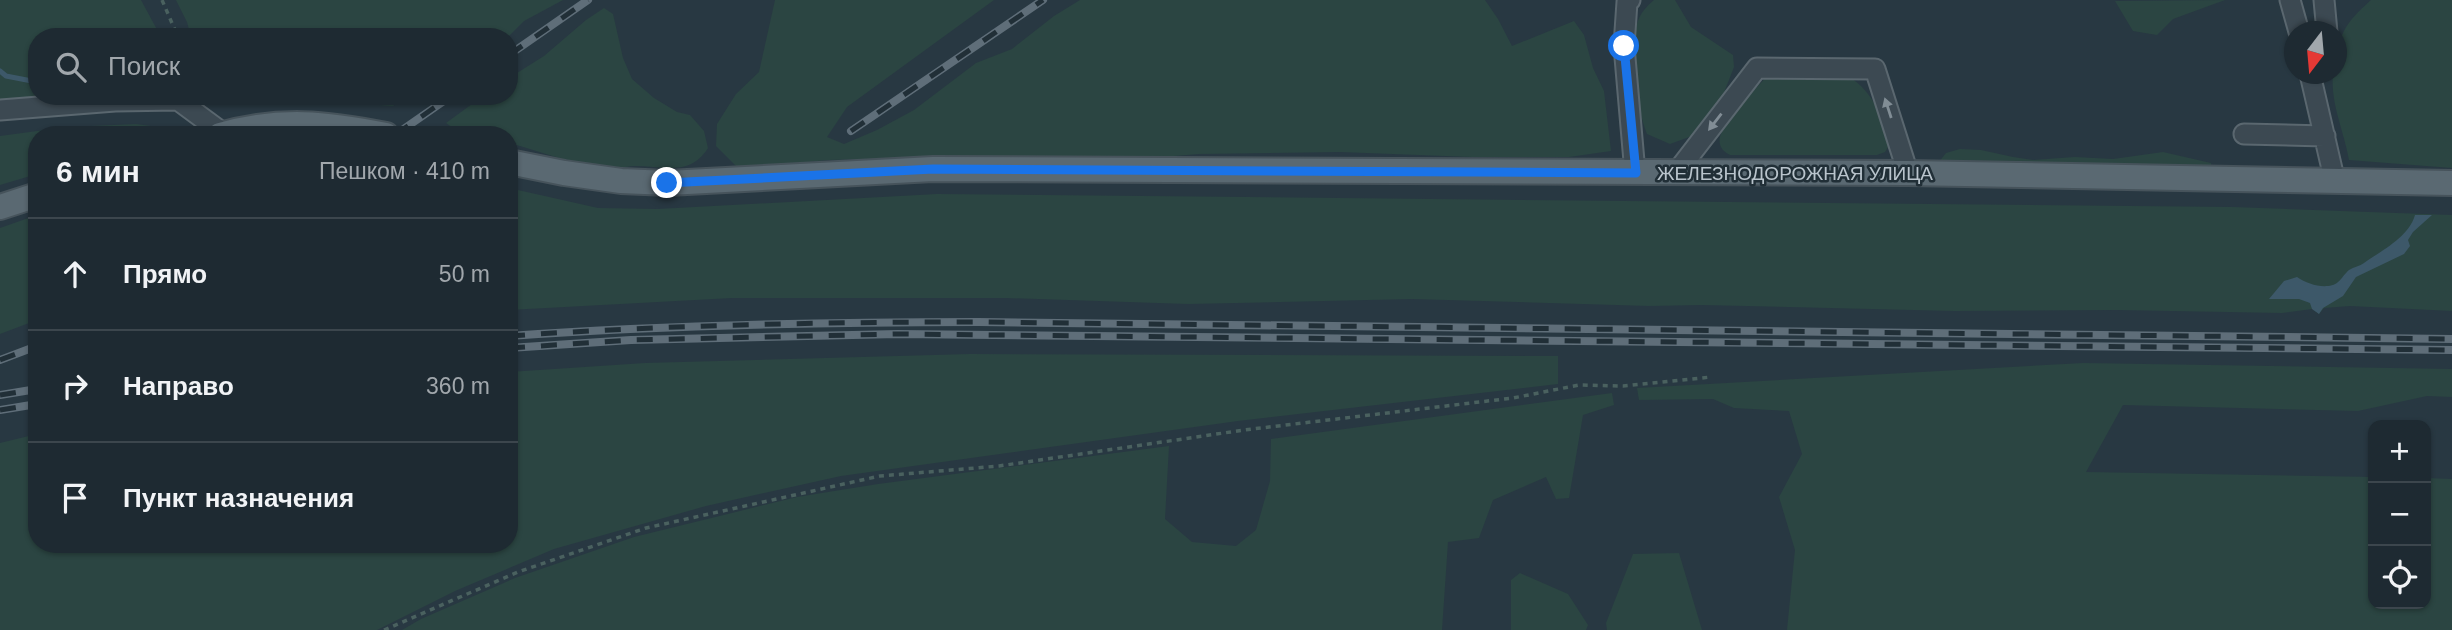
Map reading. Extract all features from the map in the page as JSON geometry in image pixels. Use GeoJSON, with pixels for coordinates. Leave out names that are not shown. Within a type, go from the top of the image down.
{"type":"FeatureCollection","features":[{"type":"Feature","properties":{"kind":"main road"},"geometry":{"type":"LineString","coordinates":[[265,126],[318,123],[335,126]]}},
{"type":"Feature","properties":{"kind":"main road","name":"ЖЕЛЕЗНОДОРОЖНАЯ УЛИЦА"},"geometry":{"type":"LineString","coordinates":[[518,164],[621,181],[667,183],[933,169],[1909,173],[2452,183]]}},
{"type":"Feature","properties":{"kind":"main road"},"geometry":{"type":"LineString","coordinates":[[0,207],[28,197]]}},
{"type":"Feature","properties":{"kind":"street"},"geometry":{"type":"LineString","coordinates":[[1630,0],[1627,2],[1624,46],[1636,173]]}},
{"type":"Feature","properties":{"kind":"street"},"geometry":{"type":"LineString","coordinates":[[2290,0],[2296,21]]}},
{"type":"Feature","properties":{"kind":"street"},"geometry":{"type":"LineString","coordinates":[[2324,0],[2326,21]]}},
{"type":"Feature","properties":{"kind":"street"},"geometry":{"type":"LineString","coordinates":[[1676,173],[1756,68],[1875,69],[1909,173]]}},
{"type":"Feature","properties":{"kind":"street"},"geometry":{"type":"LineString","coordinates":[[2313,84],[2335,182]]}},
{"type":"Feature","properties":{"kind":"street"},"geometry":{"type":"LineString","coordinates":[[2318,103],[2321,84]]}},
{"type":"Feature","properties":{"kind":"street"},"geometry":{"type":"LineString","coordinates":[[0,110],[72,105]]}},
{"type":"Feature","properties":{"kind":"street"},"geometry":{"type":"LineString","coordinates":[[184,105],[212,126]]}},
{"type":"Feature","properties":{"kind":"street"},"geometry":{"type":"LineString","coordinates":[[2244,134],[2325,136]]}},
{"type":"Feature","properties":{"kind":"path"},"geometry":{"type":"LineString","coordinates":[[162,0],[174,28]]}},
{"type":"Feature","properties":{"kind":"path"},"geometry":{"type":"LineString","coordinates":[[384,630],[518,572],[646,528],[880,476],[999,466],[1244,430],[1513,398],[1579,385],[1623,386],[1711,377]]}},
{"type":"Feature","properties":{"kind":"green space"},"geometry":{"type":"Polygon","coordinates":[[[0,0],[141,0],[156,28],[28,28],[28,99],[0,100],[0,0]]]}},
{"type":"Feature","properties":{"kind":"green space"},"geometry":{"type":"Polygon","coordinates":[[[176,0],[563,0],[524,21],[517,28],[189,28],[176,0]]]}},
{"type":"Feature","properties":{"kind":"green space"},"geometry":{"type":"Polygon","coordinates":[[[775,0],[994,0],[847,107],[827,137],[844,144],[914,110],[976,63],[1012,49],[1054,16],[1080,0],[1485,0],[1512,46],[1574,21],[1584,35],[1593,68],[1604,91],[1611,151],[1569,157],[1471,157],[1340,152],[1199,154],[1150,158],[938,157],[829,160],[737,167],[716,146],[717,124],[736,94],[759,72],[775,0]]]}},
{"type":"Feature","properties":{"kind":"green space"},"geometry":{"type":"Polygon","coordinates":[[[1654,0],[1675,0],[1691,27],[1733,55],[1734,67],[1723,95],[1692,136],[1670,144],[1647,134],[1635,78],[1635,33],[1644,9],[1654,0]]]}},
{"type":"Feature","properties":{"kind":"green space"},"geometry":{"type":"Polygon","coordinates":[[[2225,0],[2173,19],[2157,35],[2133,31],[2115,1],[2225,0]]]}},
{"type":"Feature","properties":{"kind":"green space"},"geometry":{"type":"Polygon","coordinates":[[[2371,0],[2452,0],[2452,168],[2349,160],[2335,106],[2333,84],[2347,84],[2347,26],[2371,0]]]}},
{"type":"Feature","properties":{"kind":"green space"},"geometry":{"type":"Polygon","coordinates":[[[604,8],[613,14],[623,58],[632,79],[654,98],[677,112],[690,115],[704,131],[708,148],[701,157],[693,163],[675,168],[601,167],[518,146],[518,126],[450,126],[446,123],[471,105],[518,105],[518,72],[544,56],[604,8]]]}},
{"type":"Feature","properties":{"kind":"green space"},"geometry":{"type":"Polygon","coordinates":[[[1773,72],[1843,74],[1853,80],[1868,94],[1879,113],[1890,144],[1885,152],[1877,155],[1730,155],[1725,152],[1720,137],[1728,122],[1773,72]]]}},
{"type":"Feature","properties":{"kind":"green space"},"geometry":{"type":"Polygon","coordinates":[[[136,124],[151,126],[90,126],[136,124]]]}},
{"type":"Feature","properties":{"kind":"green space"},"geometry":{"type":"Polygon","coordinates":[[[28,132],[28,177],[0,185],[0,136],[28,132]]]}},
{"type":"Feature","properties":{"kind":"green space"},"geometry":{"type":"Polygon","coordinates":[[[1960,149],[1981,150],[2033,160],[2075,157],[2113,159],[2163,152],[2211,163],[2211,173],[1938,163],[1946,153],[1960,149]]]}},
{"type":"Feature","properties":{"kind":"green space"},"geometry":{"type":"Polygon","coordinates":[[[518,190],[598,208],[658,209],[937,194],[2232,207],[2452,215],[2452,311],[2350,306],[2324,308],[2319,314],[2312,309],[2282,313],[1954,311],[1412,299],[1188,304],[1006,298],[732,298],[518,310],[518,190]]]}},
{"type":"Feature","properties":{"kind":"green space"},"geometry":{"type":"Polygon","coordinates":[[[28,218],[28,323],[0,334],[0,228],[28,218]]]}},
{"type":"Feature","properties":{"kind":"green space"},"geometry":{"type":"Polygon","coordinates":[[[970,354],[1558,356],[1558,384],[1238,421],[841,476],[706,506],[554,549],[455,591],[377,630],[0,630],[0,443],[28,436],[28,553],[518,553],[518,371],[645,363],[970,354]]]}},
{"type":"Feature","properties":{"kind":"green space"},"geometry":{"type":"Polygon","coordinates":[[[2083,363],[2452,369],[2452,397],[2427,396],[2358,411],[2123,405],[2086,472],[2368,477],[2368,609],[2431,609],[2431,478],[2452,479],[2452,630],[1787,630],[1795,550],[1779,497],[1802,454],[1789,411],[1734,408],[1713,399],[1639,400],[1637,388],[2083,363]]]}},
{"type":"Feature","properties":{"kind":"green space"},"geometry":{"type":"Polygon","coordinates":[[[1612,393],[1614,405],[1583,415],[1569,498],[1556,499],[1546,477],[1493,500],[1479,538],[1448,542],[1442,630],[402,630],[515,578],[634,537],[797,497],[1169,446],[1165,519],[1192,542],[1236,546],[1256,530],[1270,481],[1271,439],[1612,393]]]}},
{"type":"Feature","properties":{"kind":"green space"},"geometry":{"type":"Polygon","coordinates":[[[1679,553],[1702,630],[1607,630],[1606,623],[1633,554],[1679,553]]]}},
{"type":"Feature","properties":{"kind":"green space"},"geometry":{"type":"Polygon","coordinates":[[[1520,573],[1568,594],[1588,625],[1586,630],[1511,630],[1511,580],[1520,573]]]}},
{"type":"Feature","properties":{"kind":"water"},"geometry":{"type":"Polygon","coordinates":[[[2415,215],[2432,215],[2413,232],[2408,240],[2410,246],[2404,254],[2356,277],[2343,296],[2323,308],[2319,314],[2312,309],[2310,303],[2299,299],[2269,299],[2284,281],[2297,277],[2316,285],[2335,284],[2349,270],[2401,237],[2415,215]]]}},
{"type":"Feature","properties":{"kind":"waterway"},"geometry":{"type":"LineString","coordinates":[[0,71],[6,76],[28,80]]}},
{"type":"Feature","properties":{"kind":"railway"},"geometry":{"type":"LineString","coordinates":[[518,49],[588,0]]}},
{"type":"Feature","properties":{"kind":"railway"},"geometry":{"type":"LineString","coordinates":[[851,131],[1043,0]]}},
{"type":"Feature","properties":{"kind":"railway"},"geometry":{"type":"LineString","coordinates":[[408,126],[438,105]]}},
{"type":"Feature","properties":{"kind":"railway"},"geometry":{"type":"LineString","coordinates":[[518,335],[743,325],[978,322],[2452,339]]}},
{"type":"Feature","properties":{"kind":"railway"},"geometry":{"type":"LineString","coordinates":[[518,347],[631,340],[898,334],[2452,350]]}},
{"type":"Feature","properties":{"kind":"railway"},"geometry":{"type":"LineString","coordinates":[[0,360],[28,349]]}},
{"type":"Feature","properties":{"kind":"railway"},"geometry":{"type":"LineString","coordinates":[[0,395],[28,390]]}},
{"type":"Feature","properties":{"kind":"railway"},"geometry":{"type":"LineString","coordinates":[[0,410],[28,405]]}},
{"type":"Feature","properties":{"kind":"route"},"geometry":{"type":"LineString","coordinates":[[667,183],[933,169],[1636,173],[1624,46]]}}]}
